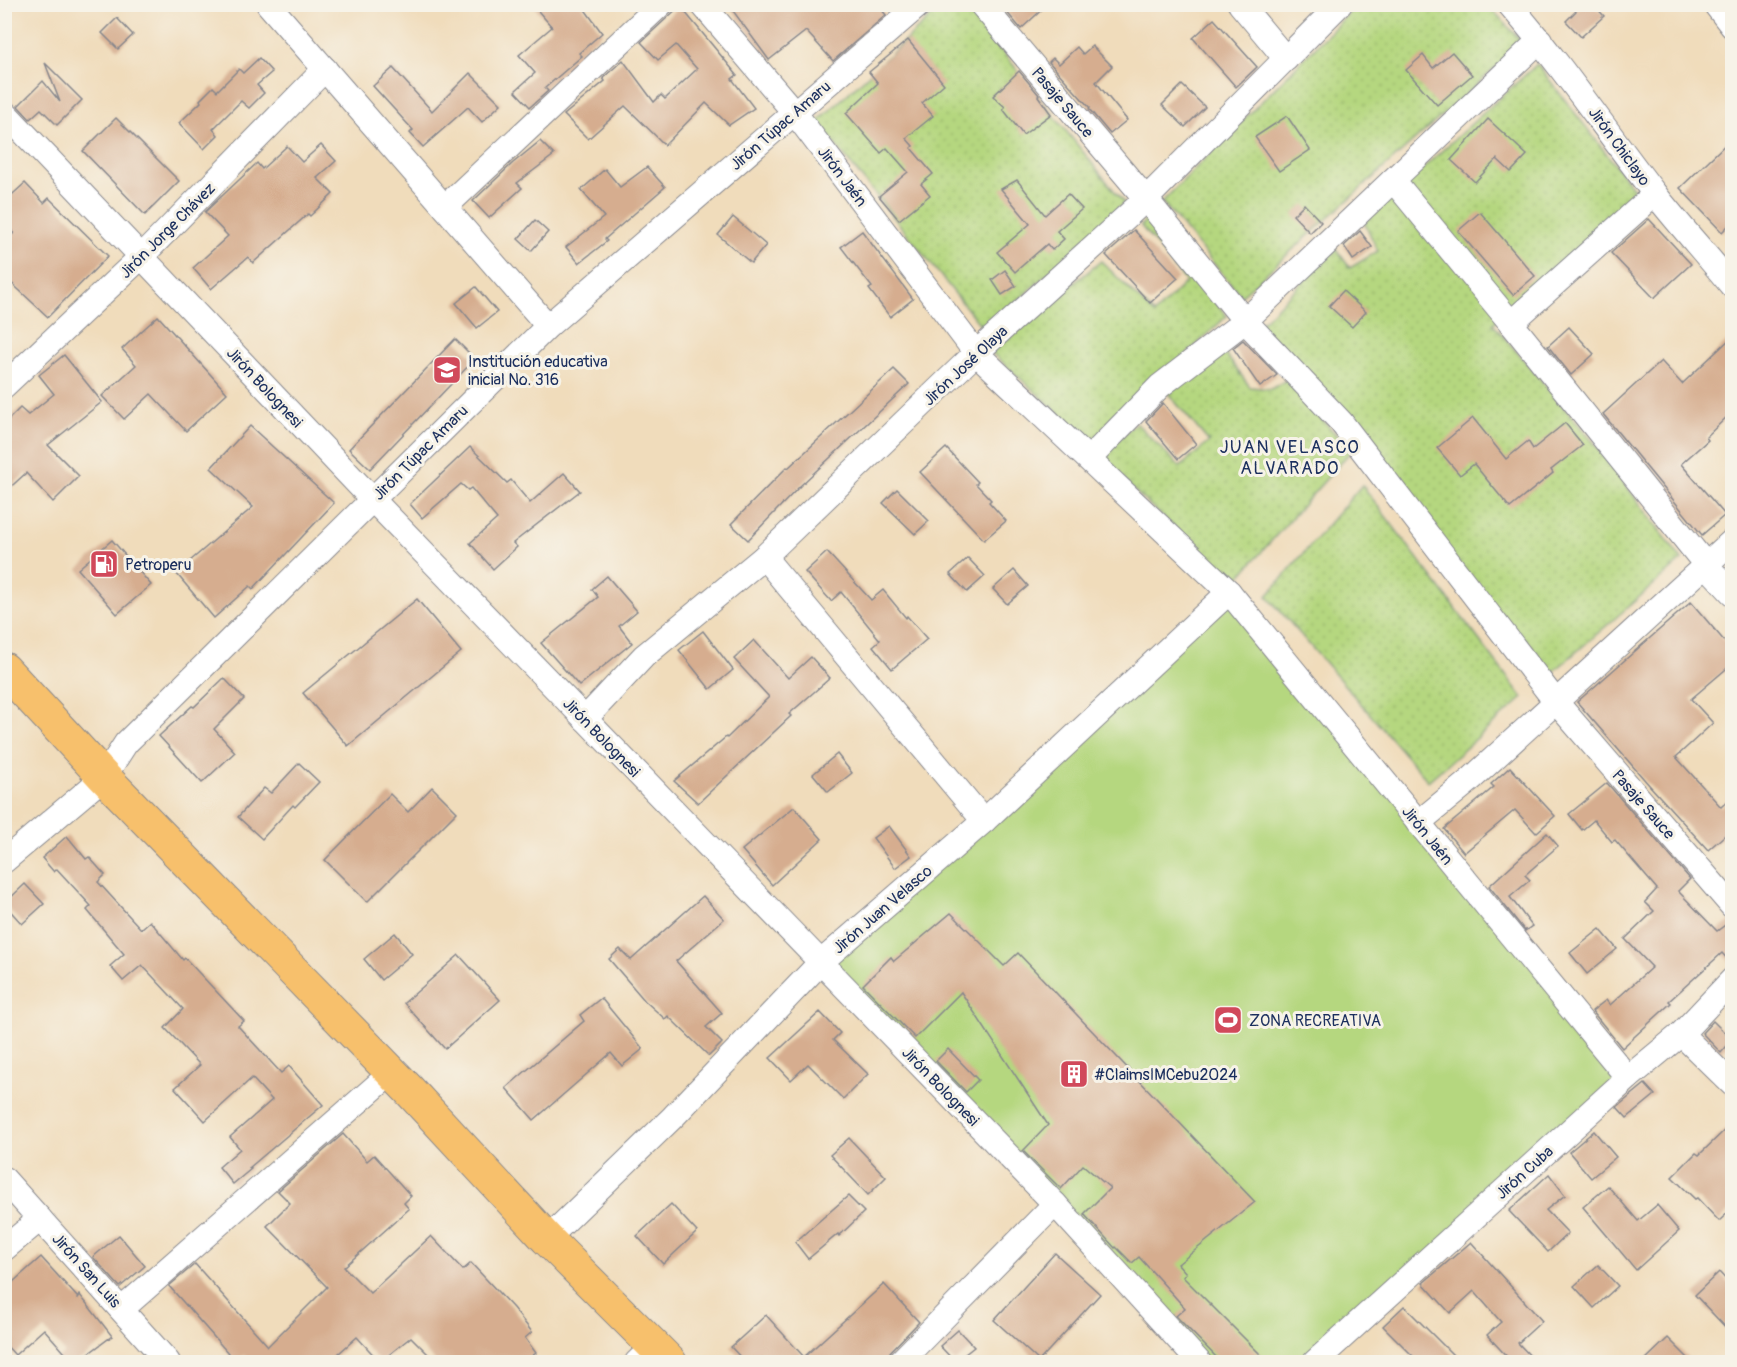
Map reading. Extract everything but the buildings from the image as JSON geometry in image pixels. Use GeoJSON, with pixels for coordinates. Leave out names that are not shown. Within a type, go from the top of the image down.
{"type":"FeatureCollection","features":[{"type":"Feature","properties":{"kind":"highway"},"geometry":{"type":"LineString","coordinates":[[4,669],[104,777],[391,1073],[654,1357]]}},
{"type":"Feature","properties":{"kind":"street"},"geometry":{"type":"LineString","coordinates":[[268,4],[548,326]]}},
{"type":"Feature","properties":{"kind":"street"},"geometry":{"type":"LineString","coordinates":[[445,207],[661,4]]}},
{"type":"Feature","properties":{"kind":"street","name":"Jirón Jaén"},"geometry":{"type":"LineString","coordinates":[[702,4],[794,112],[976,352],[1229,592],[1628,1078]]}},
{"type":"Feature","properties":{"kind":"street","name":"Jirón Túpac Amaru"},"geometry":{"type":"LineString","coordinates":[[4,861],[104,777],[126,743],[548,326],[920,4]]}},
{"type":"Feature","properties":{"kind":"street","name":"Pasaje Sauce"},"geometry":{"type":"LineString","coordinates":[[981,4],[1245,321],[1341,422],[1556,702],[1732,906]]}},
{"type":"Feature","properties":{"kind":"street"},"geometry":{"type":"LineString","coordinates":[[1240,4],[1286,59]]}},
{"type":"Feature","properties":{"kind":"street","name":"Jirón José Olaya"},"geometry":{"type":"LineString","coordinates":[[585,719],[644,656],[764,557],[976,352],[1146,200],[1340,4]]}},
{"type":"Feature","properties":{"kind":"street","name":"Jirón Chiclayo"},"geometry":{"type":"LineString","coordinates":[[1509,4],[1540,40],[1656,194],[1732,286]]}},
{"type":"Feature","properties":{"kind":"street"},"geometry":{"type":"LineString","coordinates":[[1715,4],[1732,26]]}},
{"type":"Feature","properties":{"kind":"street"},"geometry":{"type":"LineString","coordinates":[[1089,459],[1160,386],[1245,321],[1540,40]]}},
{"type":"Feature","properties":{"kind":"street","name":"Jirón Jorge Chávez"},"geometry":{"type":"LineString","coordinates":[[4,386],[142,256],[326,69]]}},
{"type":"Feature","properties":{"kind":"street","name":"Jirón Bolognesi"},"geometry":{"type":"LineString","coordinates":[[4,112],[372,499],[1055,1204],[1199,1362]]}},
{"type":"Feature","properties":{"kind":"street"},"geometry":{"type":"LineString","coordinates":[[1394,180],[1706,565],[1732,593]]}},
{"type":"Feature","properties":{"kind":"street"},"geometry":{"type":"LineString","coordinates":[[1511,323],[1656,194]]}},
{"type":"Feature","properties":{"kind":"street"},"geometry":{"type":"LineString","coordinates":[[1418,823],[1469,781],[1732,541]]}},
{"type":"Feature","properties":{"kind":"street"},"geometry":{"type":"LineString","coordinates":[[764,557],[984,821]]}},
{"type":"Feature","properties":{"kind":"street","name":"Jirón Juan Velasco"},"geometry":{"type":"LineString","coordinates":[[547,1239],[673,1117],[821,963],[984,821],[1229,592]]}},
{"type":"Feature","properties":{"kind":"street","name":"Jirón Cuba"},"geometry":{"type":"LineString","coordinates":[[1315,1362],[1628,1078],[1681,1034],[1732,980]]}},
{"type":"Feature","properties":{"kind":"street"},"geometry":{"type":"LineString","coordinates":[[1681,1034],[1732,1084]]}},
{"type":"Feature","properties":{"kind":"street"},"geometry":{"type":"LineString","coordinates":[[122,1309],[391,1073]]}},
{"type":"Feature","properties":{"kind":"street","name":"Jirón San Luis"},"geometry":{"type":"LineString","coordinates":[[4,1179],[122,1309],[156,1359]]}},
{"type":"Feature","properties":{"kind":"street"},"geometry":{"type":"LineString","coordinates":[[900,1362],[1055,1204]]}},
{"type":"Feature","properties":{"kind":"street"},"geometry":{"type":"LineString","coordinates":[[4,1249],[40,1219]]}},
{"type":"Feature","properties":{"kind":"green space"},"geometry":{"type":"Polygon","coordinates":[[[944,5],[965,5],[1124,203],[985,331],[817,122],[944,5]]]}},
{"type":"Feature","properties":{"kind":"green space"},"geometry":{"type":"Polygon","coordinates":[[[1357,5],[1488,5],[1523,43],[1241,296],[1162,202],[1357,5]]]}},
{"type":"Feature","properties":{"kind":"green space"},"geometry":{"type":"Polygon","coordinates":[[[1537,64],[1640,197],[1516,300],[1493,324],[1591,439],[1682,560],[1551,674],[1260,324],[1336,249],[1350,268],[1378,251],[1364,222],[1537,64]]]}},
{"type":"Feature","properties":{"kind":"green space"},"geometry":{"type":"Polygon","coordinates":[[[1147,217],[1227,316],[1092,443],[991,352],[1101,261],[1154,314],[1186,282],[1141,226],[1147,217]]]}},
{"type":"Feature","properties":{"kind":"green space"},"geometry":{"type":"Polygon","coordinates":[[[1221,348],[1250,387],[1271,389],[1286,380],[1351,451],[1234,583],[1099,458],[1136,423],[1180,467],[1209,442],[1167,392],[1221,348]]]}},
{"type":"Feature","properties":{"kind":"green space"},"geometry":{"type":"Polygon","coordinates":[[[1362,485],[1523,698],[1428,781],[1267,596],[1362,485]]]}},
{"type":"Feature","properties":{"kind":"green space","name":"ZONA RECREATIVA"},"geometry":{"type":"Polygon","coordinates":[[[1229,592],[1628,1078],[1315,1362],[1198,1362],[821,962],[1229,592]]]}},
{"type":"Feature","properties":{"kind":"place","name":"Institución educativa inicial No. 316"},"geometry":{"type":"Point","coordinates":[447,370]}},
{"type":"Feature","properties":{"kind":"place","name":"Petroperu"},"geometry":{"type":"Point","coordinates":[104,564]}},
{"type":"Feature","properties":{"kind":"place","name":"ZONA RECREATIVA"},"geometry":{"type":"Point","coordinates":[1228,1020]}},
{"type":"Feature","properties":{"kind":"place","name":"#ClaimsIMCebu2024"},"geometry":{"type":"Point","coordinates":[1074,1074]}},
{"type":"Feature","properties":{"kind":"district","name":"JUAN VELASCO ALVARADO"},"geometry":{"type":"Point","coordinates":[1290,457]}}]}
